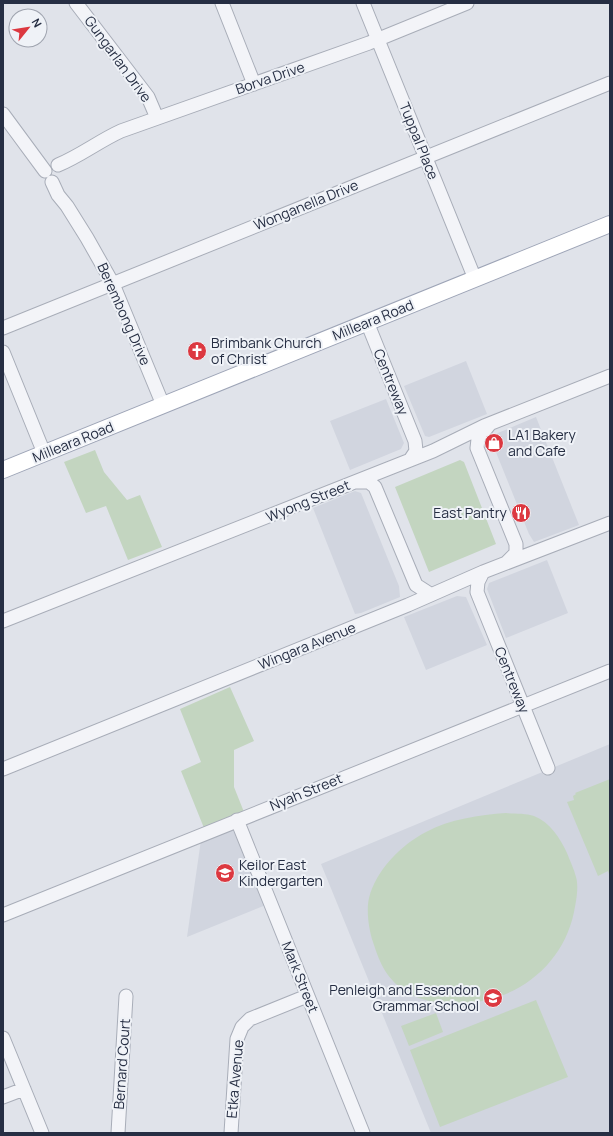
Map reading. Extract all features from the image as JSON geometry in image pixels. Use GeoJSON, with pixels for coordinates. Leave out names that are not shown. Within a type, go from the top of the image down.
{"type":"FeatureCollection","features":[{"type":"Feature","properties":{"kind":"main road","name":"Milleara Road"},"geometry":{"type":"LineString","coordinates":[[3,470],[610,224]]}},
{"type":"Feature","properties":{"kind":"street","name":"Gungarlan Drive"},"geometry":{"type":"LineString","coordinates":[[76,3],[148,98],[157,118]]}},
{"type":"Feature","properties":{"kind":"street"},"geometry":{"type":"LineString","coordinates":[[222,3],[254,84]]}},
{"type":"Feature","properties":{"kind":"street","name":"Tuppal Place"},"geometry":{"type":"LineString","coordinates":[[363,3],[475,279]]}},
{"type":"Feature","properties":{"kind":"street","name":"Borva Drive"},"geometry":{"type":"LineString","coordinates":[[54,173],[112,135],[378,39],[468,3]]}},
{"type":"Feature","properties":{"kind":"street","name":"Wonganella Drive"},"geometry":{"type":"LineString","coordinates":[[3,328],[610,83]]}},
{"type":"Feature","properties":{"kind":"street","name":"Berembong Drive"},"geometry":{"type":"LineString","coordinates":[[3,114],[32,152],[54,173],[67,206],[113,284],[163,405]]}},
{"type":"Feature","properties":{"kind":"street","name":"Centreway"},"geometry":{"type":"LineString","coordinates":[[368,322],[415,441]]}},
{"type":"Feature","properties":{"kind":"street"},"geometry":{"type":"LineString","coordinates":[[3,352],[44,453]]}},
{"type":"Feature","properties":{"kind":"street","name":"Wyong Street"},"geometry":{"type":"LineString","coordinates":[[3,621],[434,451],[459,440],[467,434],[610,376]]}},
{"type":"Feature","properties":{"kind":"street"},"geometry":{"type":"LineString","coordinates":[[489,425],[478,439],[477,448],[517,546],[516,553],[507,562]]}},
{"type":"Feature","properties":{"kind":"street"},"geometry":{"type":"LineString","coordinates":[[459,440],[470,443],[477,448]]}},
{"type":"Feature","properties":{"kind":"street"},"geometry":{"type":"LineString","coordinates":[[415,441],[423,448],[434,451]]}},
{"type":"Feature","properties":{"kind":"street"},"geometry":{"type":"LineString","coordinates":[[410,460],[416,451],[415,441]]}},
{"type":"Feature","properties":{"kind":"street"},"geometry":{"type":"LineString","coordinates":[[384,471],[377,481],[378,492],[416,585],[430,594]]}},
{"type":"Feature","properties":{"kind":"street"},"geometry":{"type":"LineString","coordinates":[[353,483],[364,481],[369,482],[378,492]]}},
{"type":"Feature","properties":{"kind":"street","name":"Wingara Avenue"},"geometry":{"type":"LineString","coordinates":[[3,769],[408,605],[430,594],[507,562],[540,551],[610,523]]}},
{"type":"Feature","properties":{"kind":"street"},"geometry":{"type":"LineString","coordinates":[[517,546],[523,549],[540,551]]}},
{"type":"Feature","properties":{"kind":"street"},"geometry":{"type":"LineString","coordinates":[[477,592],[478,582],[483,572]]}},
{"type":"Feature","properties":{"kind":"street"},"geometry":{"type":"LineString","coordinates":[[458,583],[469,586],[477,592]]}},
{"type":"Feature","properties":{"kind":"street"},"geometry":{"type":"LineString","coordinates":[[399,608],[409,600],[416,585]]}},
{"type":"Feature","properties":{"kind":"street","name":"Centreway"},"geometry":{"type":"LineString","coordinates":[[477,592],[548,768]]}},
{"type":"Feature","properties":{"kind":"street","name":"Nyah Street"},"geometry":{"type":"LineString","coordinates":[[3,915],[610,671]]}},
{"type":"Feature","properties":{"kind":"street","name":"Mark Street"},"geometry":{"type":"LineString","coordinates":[[237,820],[363,1133]]}},
{"type":"Feature","properties":{"kind":"street","name":"Bernard Court"},"geometry":{"type":"LineString","coordinates":[[118,1133],[126,996]]}},
{"type":"Feature","properties":{"kind":"street","name":"Etka Avenue"},"geometry":{"type":"LineString","coordinates":[[231,1133],[237,1039],[242,1027],[250,1019],[307,996]]}},
{"type":"Feature","properties":{"kind":"street"},"geometry":{"type":"LineString","coordinates":[[3,1038],[42,1133]]}},
{"type":"Feature","properties":{"kind":"street"},"geometry":{"type":"LineString","coordinates":[[3,1097],[24,1089]]}},
{"type":"Feature","properties":{"kind":"shaded area"},"geometry":{"type":"Polygon","coordinates":[[[466,361],[487,414],[429,437],[425,436],[404,386],[466,361]]]}},
{"type":"Feature","properties":{"kind":"shaded area"},"geometry":{"type":"Polygon","coordinates":[[[386,399],[404,443],[401,449],[350,470],[330,421],[386,399]]]}},
{"type":"Feature","properties":{"kind":"shaded area"},"geometry":{"type":"Polygon","coordinates":[[[536,417],[579,525],[534,542],[529,534],[491,440],[493,435],[536,417]]]}},
{"type":"Feature","properties":{"kind":"shaded area"},"geometry":{"type":"Polygon","coordinates":[[[355,491],[361,493],[399,586],[400,597],[355,614],[313,508],[355,491]]]}},
{"type":"Feature","properties":{"kind":"shaded area"},"geometry":{"type":"Polygon","coordinates":[[[547,560],[568,613],[506,638],[487,589],[489,583],[547,560]]]}},
{"type":"Feature","properties":{"kind":"shaded area"},"geometry":{"type":"Polygon","coordinates":[[[457,596],[466,597],[487,645],[426,670],[404,617],[457,596]]]}},
{"type":"Feature","properties":{"kind":"shaded area","name":"Penleigh and Essendon Grammar School"},"geometry":{"type":"Polygon","coordinates":[[[610,744],[610,1133],[431,1133],[321,864],[610,744]]]}},
{"type":"Feature","properties":{"kind":"shaded area","name":"Keilor East Kindergarten"},"geometry":{"type":"Polygon","coordinates":[[[229,829],[236,833],[266,905],[187,937],[201,840],[229,829]]]}},
{"type":"Feature","properties":{"kind":"green space"},"geometry":{"type":"Polygon","coordinates":[[[95,450],[104,472],[127,500],[140,495],[162,547],[128,560],[106,506],[86,513],[64,462],[95,450]]]}},
{"type":"Feature","properties":{"kind":"green space"},"geometry":{"type":"Polygon","coordinates":[[[460,460],[464,462],[496,544],[429,572],[395,487],[460,460]]]}},
{"type":"Feature","properties":{"kind":"green space"},"geometry":{"type":"Polygon","coordinates":[[[230,687],[254,741],[234,750],[234,787],[244,812],[204,828],[181,771],[201,762],[180,709],[230,687]]]}},
{"type":"Feature","properties":{"kind":"green space"},"geometry":{"type":"Polygon","coordinates":[[[610,779],[610,877],[608,871],[598,876],[567,802],[574,800],[573,796],[576,794],[575,793],[610,779]]]}},
{"type":"Feature","properties":{"kind":"green space"},"geometry":{"type":"Polygon","coordinates":[[[506,813],[531,815],[550,826],[561,842],[573,868],[577,885],[576,904],[568,931],[559,949],[548,965],[534,978],[499,996],[480,1001],[447,1003],[433,1002],[408,993],[395,983],[385,971],[378,957],[372,937],[368,920],[368,903],[372,888],[377,878],[399,851],[426,832],[465,818],[506,813]]]}},
{"type":"Feature","properties":{"kind":"green space"},"geometry":{"type":"Polygon","coordinates":[[[536,1000],[568,1077],[440,1127],[410,1050],[536,1000]]]}},
{"type":"Feature","properties":{"kind":"green space"},"geometry":{"type":"Polygon","coordinates":[[[436,1013],[443,1032],[409,1046],[401,1026],[436,1013]]]}},
{"type":"Feature","properties":{"kind":"place","name":"Brimbank Church of Christ"},"geometry":{"type":"Point","coordinates":[197,351]}},
{"type":"Feature","properties":{"kind":"place","name":"LA1 Bakery and Cafe"},"geometry":{"type":"Point","coordinates":[494,443]}},
{"type":"Feature","properties":{"kind":"place","name":"East Pantry"},"geometry":{"type":"Point","coordinates":[521,513]}},
{"type":"Feature","properties":{"kind":"place","name":"Keilor East Kindergarten"},"geometry":{"type":"Point","coordinates":[225,873]}},
{"type":"Feature","properties":{"kind":"place","name":"Penleigh and Essendon Grammar School"},"geometry":{"type":"Point","coordinates":[493,998]}}]}
